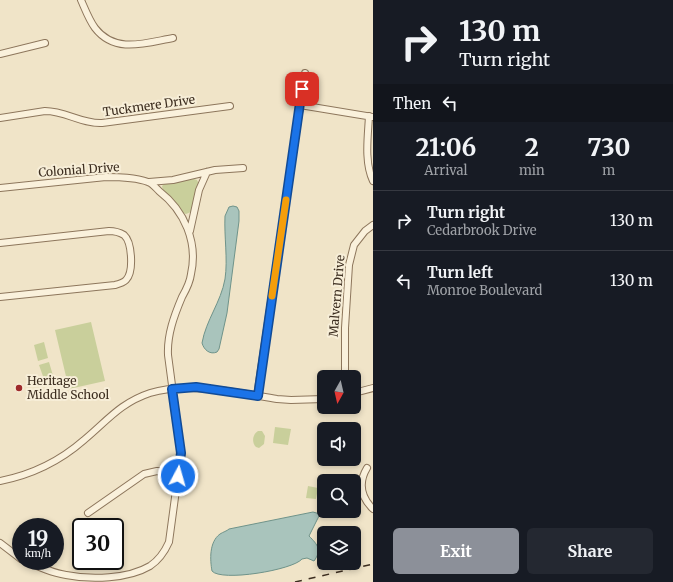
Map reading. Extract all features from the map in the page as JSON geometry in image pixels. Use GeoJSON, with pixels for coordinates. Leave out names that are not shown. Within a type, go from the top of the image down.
{"type":"FeatureCollection","features":[{"type":"Feature","properties":{"kind":"street"},"geometry":{"type":"LineString","coordinates":[[81,0],[94,27],[105,38],[117,44],[131,45],[173,38]]}},
{"type":"Feature","properties":{"kind":"street"},"geometry":{"type":"LineString","coordinates":[[0,54],[45,43]]}},
{"type":"Feature","properties":{"kind":"street"},"geometry":{"type":"LineString","coordinates":[[258,396],[305,73]]}},
{"type":"Feature","properties":{"kind":"street"},"geometry":{"type":"LineString","coordinates":[[300,105],[371,116],[367,151],[373,180]]}},
{"type":"Feature","properties":{"kind":"street","name":"Tuckmere Drive"},"geometry":{"type":"LineString","coordinates":[[0,118],[52,111],[66,114],[86,122],[102,124],[230,106]]}},
{"type":"Feature","properties":{"kind":"street","name":"Colonial Drive"},"geometry":{"type":"LineString","coordinates":[[0,188],[105,177],[122,177],[149,182],[173,180],[207,172],[243,168]]}},
{"type":"Feature","properties":{"kind":"street"},"geometry":{"type":"LineString","coordinates":[[189,233],[198,195],[207,172]]}},
{"type":"Feature","properties":{"kind":"street"},"geometry":{"type":"LineString","coordinates":[[44,570],[88,578],[111,577],[133,573],[151,565],[164,552],[169,542],[181,453],[168,355],[168,339],[172,323],[191,276],[193,252],[185,220],[174,205],[149,182]]}},
{"type":"Feature","properties":{"kind":"street","name":"Malvern Drive"},"geometry":{"type":"LineString","coordinates":[[345,370],[345,328],[349,265],[354,245],[365,231],[373,226]]}},
{"type":"Feature","properties":{"kind":"street"},"geometry":{"type":"LineString","coordinates":[[0,243],[109,231],[119,232],[125,236],[128,242],[131,267],[128,279],[123,283],[115,285],[0,297]]}},
{"type":"Feature","properties":{"kind":"street"},"geometry":{"type":"LineString","coordinates":[[0,481],[15,478],[57,460],[84,441],[100,424],[128,402],[152,392],[196,387],[290,400],[317,399]]}},
{"type":"Feature","properties":{"kind":"street"},"geometry":{"type":"LineString","coordinates":[[361,391],[373,388]]}},
{"type":"Feature","properties":{"kind":"street"},"geometry":{"type":"LineString","coordinates":[[367,468],[361,484],[364,497],[373,508]]}},
{"type":"Feature","properties":{"kind":"street"},"geometry":{"type":"LineString","coordinates":[[88,513],[144,474],[157,471],[179,472]]}},
{"type":"Feature","properties":{"kind":"street"},"geometry":{"type":"LineString","coordinates":[[0,543],[12,552]]}},
{"type":"Feature","properties":{"kind":"green space"},"geometry":{"type":"Polygon","coordinates":[[[194,179],[197,180],[199,184],[191,212],[186,214],[183,213],[163,191],[162,186],[165,183],[194,179]]]}},
{"type":"Feature","properties":{"kind":"green space"},"geometry":{"type":"Polygon","coordinates":[[[91,322],[105,381],[69,389],[55,330],[91,322]]]}},
{"type":"Feature","properties":{"kind":"green space"},"geometry":{"type":"Polygon","coordinates":[[[44,342],[48,358],[38,361],[34,345],[44,342]]]}},
{"type":"Feature","properties":{"kind":"green space"},"geometry":{"type":"Polygon","coordinates":[[[49,362],[54,379],[45,382],[39,365],[49,362]]]}},
{"type":"Feature","properties":{"kind":"green space"},"geometry":{"type":"Polygon","coordinates":[[[275,427],[291,429],[288,445],[273,443],[275,427]]]}},
{"type":"Feature","properties":{"kind":"green space"},"geometry":{"type":"Polygon","coordinates":[[[258,431],[262,431],[265,436],[264,444],[259,448],[254,445],[253,441],[255,434],[258,431]]]}},
{"type":"Feature","properties":{"kind":"green space"},"geometry":{"type":"Polygon","coordinates":[[[308,486],[317,488],[316,499],[306,498],[308,486]]]}},
{"type":"Feature","properties":{"kind":"water"},"geometry":{"type":"Polygon","coordinates":[[[229,207],[237,207],[239,211],[239,221],[227,313],[219,349],[217,352],[212,353],[204,348],[202,343],[225,279],[225,216],[229,207]]]}},
{"type":"Feature","properties":{"kind":"water"},"geometry":{"type":"Polygon","coordinates":[[[313,512],[317,513],[318,518],[309,536],[317,545],[317,556],[314,561],[307,558],[302,559],[296,563],[272,571],[242,575],[218,574],[212,571],[212,546],[216,537],[229,529],[313,512]]]}},
{"type":"Feature","properties":{"kind":"railway"},"geometry":{"type":"LineString","coordinates":[[295,582],[373,564]]}},
{"type":"Feature","properties":{"kind":"slow traffic"},"geometry":{"type":"LineString","coordinates":[[272,296],[286,200]]}},
{"type":"Feature","properties":{"kind":"place","name":"Heritage Middle School"},"geometry":{"type":"Point","coordinates":[19,388]}},
{"type":"Feature","properties":{"kind":"route"},"geometry":{"type":"LineString","coordinates":[[178,476],[181,453],[172,389],[196,387],[258,396],[302,89]]}}]}
